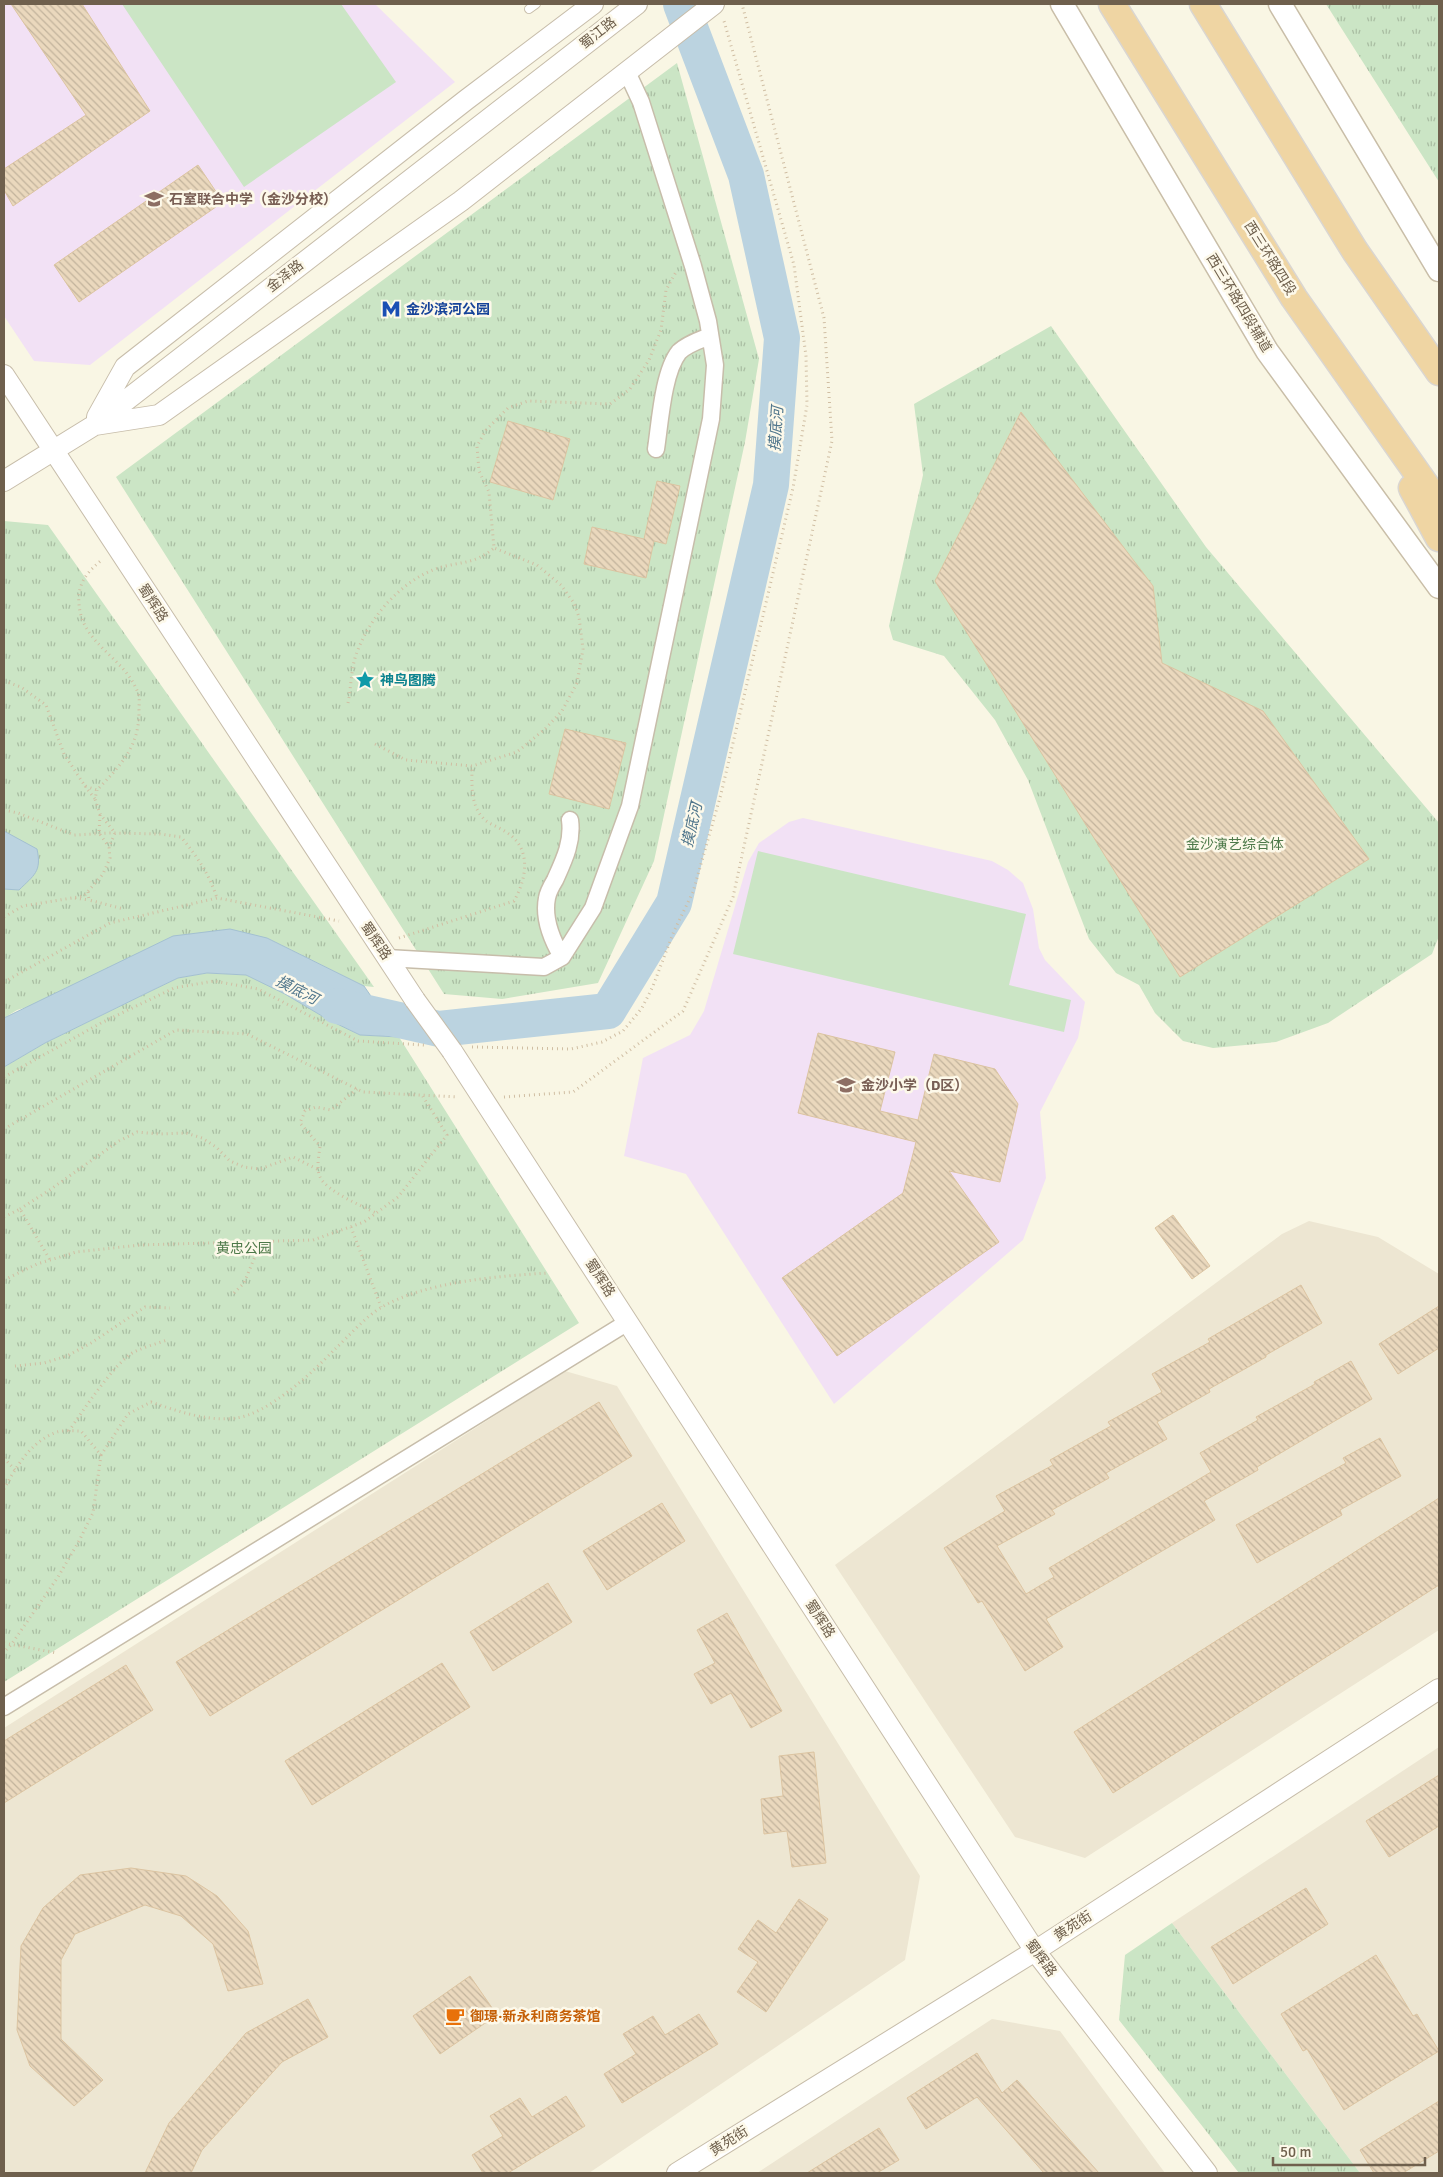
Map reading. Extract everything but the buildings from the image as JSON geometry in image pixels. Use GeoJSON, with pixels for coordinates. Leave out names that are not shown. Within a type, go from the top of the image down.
{"type":"FeatureCollection","features":[{"type":"Feature","properties":{"kind":"highway","name":"西三环路四段"},"geometry":{"type":"LineString","coordinates":[[1112,4],[1294,298],[1439,504]]}},
{"type":"Feature","properties":{"kind":"highway"},"geometry":{"type":"LineString","coordinates":[[1202,4],[1355,251],[1439,372]]}},
{"type":"Feature","properties":{"kind":"highway"},"geometry":{"type":"LineString","coordinates":[[1354,382],[1439,538]]}},
{"type":"Feature","properties":{"kind":"main road","name":"西三环路四段辅道"},"geometry":{"type":"LineString","coordinates":[[1062,4],[1267,351],[1439,587]]}},
{"type":"Feature","properties":{"kind":"main road"},"geometry":{"type":"LineString","coordinates":[[1280,4],[1439,270]]}},
{"type":"Feature","properties":{"kind":"street"},"geometry":{"type":"LineString","coordinates":[[93,426],[125,367],[466,100],[593,4]]}},
{"type":"Feature","properties":{"kind":"street","name":"蜀江路"},"geometry":{"type":"LineString","coordinates":[[560,63],[637,4]]}},
{"type":"Feature","properties":{"kind":"street"},"geometry":{"type":"LineString","coordinates":[[93,426],[160,415],[462,201],[652,52],[719,12]]}},
{"type":"Feature","properties":{"kind":"street","name":"金泽路"},"geometry":{"type":"LineString","coordinates":[[4,481],[93,426],[560,63]]}},
{"type":"Feature","properties":{"kind":"street"},"geometry":{"type":"LineString","coordinates":[[383,951],[544,967],[562,957],[593,908],[630,806],[711,419],[715,365],[693,266],[641,102],[627,72]]}},
{"type":"Feature","properties":{"kind":"street"},"geometry":{"type":"LineString","coordinates":[[656,449],[669,369],[680,351],[694,342],[710,336]]}},
{"type":"Feature","properties":{"kind":"street","name":"蜀辉路"},"geometry":{"type":"LineString","coordinates":[[4,376],[366,927],[483,1098],[1035,1951],[1207,2173]]}},
{"type":"Feature","properties":{"kind":"street"},"geometry":{"type":"LineString","coordinates":[[562,957],[552,941],[548,920],[547,897],[566,854],[572,834],[570,820]]}},
{"type":"Feature","properties":{"kind":"street"},"geometry":{"type":"LineString","coordinates":[[4,1707],[628,1322]]}},
{"type":"Feature","properties":{"kind":"street","name":"黄苑街"},"geometry":{"type":"LineString","coordinates":[[677,2173],[1035,1951],[1439,1689]]}},
{"type":"Feature","properties":{"kind":"lane"},"geometry":{"type":"LineString","coordinates":[[529,9],[536,4]]}},
{"type":"Feature","properties":{"kind":"path"},"geometry":{"type":"LineString","coordinates":[[4,1129],[176,1030],[247,1034],[363,1092],[483,1098],[573,1092],[683,1011],[733,897],[832,442],[824,318],[742,4]]}},
{"type":"Feature","properties":{"kind":"path"},"geometry":{"type":"LineString","coordinates":[[4,1076],[100,1023],[174,988],[214,981],[258,989],[358,1041],[449,1048],[571,1049],[602,1042],[623,1031],[642,1008],[653,986],[674,931],[693,892],[721,794],[792,488],[807,405],[806,356],[794,265],[719,12]]}},
{"type":"Feature","properties":{"kind":"path"},"geometry":{"type":"LineString","coordinates":[[494,548],[489,492],[479,471],[477,446],[486,430],[508,408],[528,401],[610,404],[630,389],[649,360],[660,330],[666,290],[676,272],[693,266]]}},
{"type":"Feature","properties":{"kind":"path"},"geometry":{"type":"LineString","coordinates":[[348,703],[355,658],[368,626],[392,599],[413,580],[438,568],[482,558],[494,548]]}},
{"type":"Feature","properties":{"kind":"path"},"geometry":{"type":"LineString","coordinates":[[375,744],[406,760],[472,766],[517,752],[545,729],[562,711],[577,683],[583,649],[579,617],[574,604],[561,585],[537,566],[494,548]]}},
{"type":"Feature","properties":{"kind":"path"},"geometry":{"type":"LineString","coordinates":[[95,800],[97,790],[121,766],[134,743],[140,717],[139,694],[125,669],[105,653],[90,636],[80,616],[78,594],[88,571],[106,558]]}},
{"type":"Feature","properties":{"kind":"path"},"geometry":{"type":"LineString","coordinates":[[4,681],[22,687],[46,705],[64,754],[95,800],[100,814],[115,833]]}},
{"type":"Feature","properties":{"kind":"path"},"geometry":{"type":"LineString","coordinates":[[383,951],[427,930],[514,901],[521,888],[525,876],[525,863],[521,847],[516,838],[483,819],[474,802],[472,766]]}},
{"type":"Feature","properties":{"kind":"path"},"geometry":{"type":"LineString","coordinates":[[84,786],[97,790]]}},
{"type":"Feature","properties":{"kind":"path"},"geometry":{"type":"LineString","coordinates":[[4,810],[18,813],[74,835],[115,833],[160,834],[181,837],[197,855],[210,878],[217,898]]}},
{"type":"Feature","properties":{"kind":"path"},"geometry":{"type":"LineString","coordinates":[[100,814],[99,833],[109,847]]}},
{"type":"Feature","properties":{"kind":"path"},"geometry":{"type":"LineString","coordinates":[[4,917],[23,906],[84,896],[103,874],[110,858],[109,847],[115,833]]}},
{"type":"Feature","properties":{"kind":"path"},"geometry":{"type":"LineString","coordinates":[[88,891],[90,900]]}},
{"type":"Feature","properties":{"kind":"path"},"geometry":{"type":"LineString","coordinates":[[72,897],[124,909]]}},
{"type":"Feature","properties":{"kind":"path"},"geometry":{"type":"LineString","coordinates":[[4,982],[110,923],[217,898],[366,927]]}},
{"type":"Feature","properties":{"kind":"path"},"geometry":{"type":"LineString","coordinates":[[357,1090],[331,1110],[316,1107],[305,1111],[300,1124],[320,1146],[319,1170],[321,1178],[332,1189],[376,1213]]}},
{"type":"Feature","properties":{"kind":"path"},"geometry":{"type":"LineString","coordinates":[[4,1280],[50,1260],[76,1252],[140,1245],[313,1240],[364,1222],[398,1197],[447,1135],[422,1094]]}},
{"type":"Feature","properties":{"kind":"path"},"geometry":{"type":"LineString","coordinates":[[4,1217],[51,1189],[119,1141],[137,1132],[159,1134],[186,1133],[202,1138],[216,1147],[230,1161],[244,1167],[260,1169],[293,1157],[319,1170]]}},
{"type":"Feature","properties":{"kind":"path"},"geometry":{"type":"LineString","coordinates":[[20,1208],[50,1260]]}},
{"type":"Feature","properties":{"kind":"path"},"geometry":{"type":"LineString","coordinates":[[350,1227],[381,1307]]}},
{"type":"Feature","properties":{"kind":"path"},"geometry":{"type":"LineString","coordinates":[[234,1293],[244,1283],[261,1242]]}},
{"type":"Feature","properties":{"kind":"path"},"geometry":{"type":"LineString","coordinates":[[4,1652],[11,1645],[58,1577],[79,1541],[93,1513],[101,1455],[128,1414],[151,1402],[206,1417],[236,1418],[263,1409],[311,1374],[381,1307],[414,1294],[463,1282],[548,1274]]}},
{"type":"Feature","properties":{"kind":"path"},"geometry":{"type":"LineString","coordinates":[[15,1366],[44,1363],[67,1356],[91,1343],[144,1307],[170,1308]]}},
{"type":"Feature","properties":{"kind":"path"},"geometry":{"type":"LineString","coordinates":[[69,1432],[90,1400],[132,1353],[167,1340]]}},
{"type":"Feature","properties":{"kind":"path"},"geometry":{"type":"LineString","coordinates":[[4,1489],[35,1444],[58,1432],[81,1431],[101,1455]]}},
{"type":"Feature","properties":{"kind":"path"},"geometry":{"type":"LineString","coordinates":[[4,1458],[16,1470]]}},
{"type":"Feature","properties":{"kind":"path"},"geometry":{"type":"LineString","coordinates":[[4,1644],[54,1651],[80,1659]]}},
{"type":"Feature","properties":{"kind":"shaded area","name":"石室联合中学（金沙分校）"},"geometry":{"type":"Polygon","coordinates":[[[4,4],[375,4],[455,82],[90,365],[34,361],[4,316],[4,4]]]}},
{"type":"Feature","properties":{"kind":"shaded area","name":"金沙小学（D区）"},"geometry":{"type":"Polygon","coordinates":[[[803,818],[992,861],[1008,870],[1023,883],[1033,909],[1039,948],[1045,960],[1085,1002],[1078,1038],[1040,1112],[1046,1178],[1023,1240],[834,1404],[686,1174],[624,1156],[643,1058],[690,1035],[704,1011],[748,862],[759,843],[789,822],[803,818]]]}},
{"type":"Feature","properties":{"kind":"shaded area"},"geometry":{"type":"Polygon","coordinates":[[[1309,1221],[1378,1237],[1439,1274],[1439,1630],[1085,1858],[1015,1837],[835,1565],[1282,1234],[1309,1221]]]}},
{"type":"Feature","properties":{"kind":"shaded area"},"geometry":{"type":"Polygon","coordinates":[[[565,1371],[617,1386],[920,1876],[905,1960],[589,2173],[4,2173],[4,1728],[565,1371]]]}},
{"type":"Feature","properties":{"kind":"shaded area"},"geometry":{"type":"Polygon","coordinates":[[[1439,1747],[1439,2173],[1360,2173],[1172,1923],[1439,1747]]]}},
{"type":"Feature","properties":{"kind":"shaded area"},"geometry":{"type":"Polygon","coordinates":[[[992,2019],[1060,2031],[1165,2173],[757,2173],[992,2019]]]}},
{"type":"Feature","properties":{"kind":"green space"},"geometry":{"type":"Polygon","coordinates":[[[122,4],[341,4],[396,82],[244,187],[122,4]]]}},
{"type":"Feature","properties":{"kind":"green space"},"geometry":{"type":"Polygon","coordinates":[[[1326,4],[1439,4],[1439,182],[1326,4]]]}},
{"type":"Feature","properties":{"kind":"green space","name":"金沙滨河公园"},"geometry":{"type":"Polygon","coordinates":[[[677,63],[759,359],[745,442],[654,861],[598,983],[502,999],[444,994],[116,477],[677,63]]]}},
{"type":"Feature","properties":{"kind":"green space","name":"金沙演艺综合体"},"geometry":{"type":"Polygon","coordinates":[[[1051,326],[1206,547],[1439,823],[1439,936],[1432,954],[1328,1023],[1276,1042],[1213,1048],[1183,1041],[1155,1013],[1139,985],[1116,973],[1089,939],[1028,780],[995,720],[944,656],[893,640],[889,626],[923,475],[914,404],[1051,326]]]}},
{"type":"Feature","properties":{"kind":"green space"},"geometry":{"type":"Polygon","coordinates":[[[4,521],[48,525],[374,987],[364,986],[267,938],[17,1010],[4,1018],[4,521]]]}},
{"type":"Feature","properties":{"kind":"green space"},"geometry":{"type":"Polygon","coordinates":[[[758,851],[1026,914],[1009,985],[1071,1000],[1064,1032],[733,954],[758,851]]]}},
{"type":"Feature","properties":{"kind":"green space","name":"黄忠公园"},"geometry":{"type":"Polygon","coordinates":[[[207,973],[246,975],[284,993],[327,1019],[360,1035],[399,1037],[579,1323],[4,1682],[4,1067],[45,1043],[178,978],[207,973]]]}},
{"type":"Feature","properties":{"kind":"green space"},"geometry":{"type":"Polygon","coordinates":[[[1172,1923],[1360,2173],[1239,2173],[1119,2020],[1125,1955],[1172,1923]]]}},
{"type":"Feature","properties":{"kind":"water"},"geometry":{"type":"Polygon","coordinates":[[[4,831],[37,849],[38,863],[36,872],[19,890],[4,889],[4,831]]]}},
{"type":"Feature","properties":{"kind":"water"},"geometry":{"type":"Polygon","coordinates":[[[230,929],[267,938],[364,986],[399,1037],[360,1035],[246,975],[207,973],[178,978],[45,1043],[4,1067],[4,1018],[173,936],[230,929]]]}},
{"type":"Feature","properties":{"kind":"waterway","name":"摸底河"},"geometry":{"type":"LineString","coordinates":[[337,1006],[439,1029],[608,1011],[674,903],[771,485],[782,338],[746,175],[681,4]]}},
{"type":"Feature","properties":{"kind":"place","name":"石室联合中学（金沙分校）"},"geometry":{"type":"Point","coordinates":[154,199]}},
{"type":"Feature","properties":{"kind":"place","name":"金沙滨河公园"},"geometry":{"type":"Point","coordinates":[391,309]}},
{"type":"Feature","properties":{"kind":"place","name":"神鸟图腾"},"geometry":{"type":"Point","coordinates":[365,680]}},
{"type":"Feature","properties":{"kind":"place","name":"金沙小学（D区）"},"geometry":{"type":"Point","coordinates":[846,1085]}},
{"type":"Feature","properties":{"kind":"place","name":"御璟·新永利商务茶馆"},"geometry":{"type":"Point","coordinates":[455,2016]}}]}
